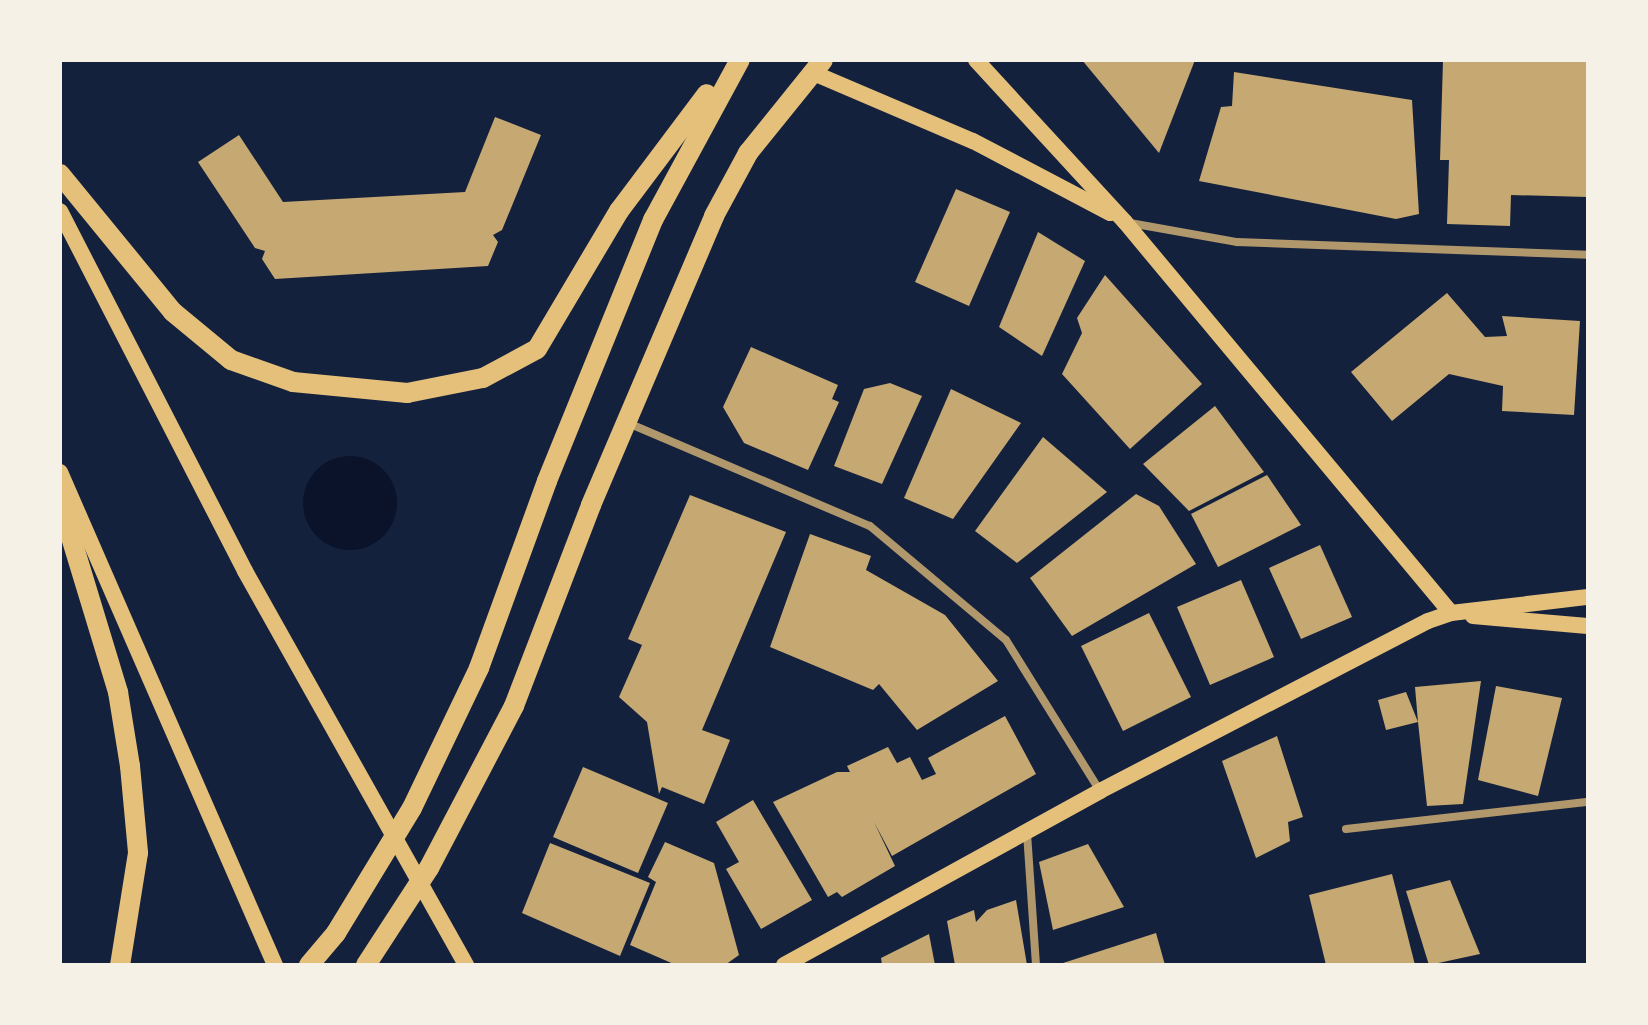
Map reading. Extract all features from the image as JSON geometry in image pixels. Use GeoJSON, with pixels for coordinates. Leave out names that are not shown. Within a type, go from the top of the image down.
{"type":"FeatureCollection","features":[{"type":"Feature","properties":{"kind":"main road"},"geometry":{"type":"LineString","coordinates":[[60,174],[173,312],[231,360],[293,382],[371,392],[407,393],[452,386],[504,369],[537,349],[619,211],[737,60]]}},
{"type":"Feature","properties":{"kind":"main road"},"geometry":{"type":"LineString","coordinates":[[309,965],[336,933],[412,808],[479,668],[547,481],[653,220],[737,60]]}},
{"type":"Feature","properties":{"kind":"main road"},"geometry":{"type":"LineString","coordinates":[[976,60],[1125,222],[1451,613],[1526,624],[1588,626]]}},
{"type":"Feature","properties":{"kind":"main road"},"geometry":{"type":"LineString","coordinates":[[366,965],[429,868],[514,706],[591,505],[714,216],[748,153],[817,66],[973,141],[1125,222]]}},
{"type":"Feature","properties":{"kind":"main road"},"geometry":{"type":"LineString","coordinates":[[60,211],[245,571],[466,965]]}},
{"type":"Feature","properties":{"kind":"main road"},"geometry":{"type":"LineString","coordinates":[[60,472],[275,965]]}},
{"type":"Feature","properties":{"kind":"main road"},"geometry":{"type":"LineString","coordinates":[[60,501],[118,692],[130,766],[138,853],[120,965]]}},
{"type":"Feature","properties":{"kind":"main road"},"geometry":{"type":"LineString","coordinates":[[784,965],[1100,791],[1451,613],[1588,597]]}},
{"type":"Feature","properties":{"kind":"street"},"geometry":{"type":"LineString","coordinates":[[1125,222],[1237,242],[1588,255]]}},
{"type":"Feature","properties":{"kind":"street"},"geometry":{"type":"LineString","coordinates":[[625,422],[870,526],[1006,640],[1100,791]]}},
{"type":"Feature","properties":{"kind":"street"},"geometry":{"type":"LineString","coordinates":[[1346,829],[1588,802]]}},
{"type":"Feature","properties":{"kind":"street"},"geometry":{"type":"LineString","coordinates":[[1027,832],[1036,965]]}},
{"type":"Feature","properties":{"kind":"water"},"geometry":{"type":"Polygon","coordinates":[[[350,456],[368,460],[383,470],[393,485],[397,503],[393,521],[383,536],[368,546],[350,550],[332,546],[317,536],[307,521],[303,503],[307,485],[317,470],[332,460],[350,456]]]}},
{"type":"Feature","properties":{"kind":"building"},"geometry":{"type":"Polygon","coordinates":[[[1082,60],[1195,60],[1159,153],[1082,60]]]}},
{"type":"Feature","properties":{"kind":"building"},"geometry":{"type":"Polygon","coordinates":[[[1443,60],[1588,60],[1588,197],[1511,195],[1510,226],[1447,224],[1449,160],[1440,160],[1443,60]]]}},
{"type":"Feature","properties":{"kind":"building"},"geometry":{"type":"Polygon","coordinates":[[[1234,72],[1412,100],[1419,214],[1396,219],[1199,181],[1221,107],[1232,106],[1234,72]]]}},
{"type":"Feature","properties":{"kind":"building"},"geometry":{"type":"Polygon","coordinates":[[[495,117],[541,135],[502,230],[493,235],[498,242],[488,266],[275,279],[262,259],[265,251],[255,248],[198,162],[239,135],[283,202],[465,192],[495,117]]]}},
{"type":"Feature","properties":{"kind":"building"},"geometry":{"type":"Polygon","coordinates":[[[956,189],[1010,212],[969,306],[915,282],[956,189]]]}},
{"type":"Feature","properties":{"kind":"building"},"geometry":{"type":"Polygon","coordinates":[[[1038,232],[1085,261],[1042,356],[999,327],[1038,232]]]}},
{"type":"Feature","properties":{"kind":"building"},"geometry":{"type":"Polygon","coordinates":[[[1105,275],[1202,384],[1130,449],[1062,374],[1082,333],[1077,318],[1105,275]]]}},
{"type":"Feature","properties":{"kind":"building"},"geometry":{"type":"Polygon","coordinates":[[[1447,293],[1485,337],[1507,336],[1502,316],[1580,321],[1574,415],[1502,411],[1503,386],[1449,374],[1392,421],[1351,372],[1447,293]]]}},
{"type":"Feature","properties":{"kind":"building"},"geometry":{"type":"Polygon","coordinates":[[[751,347],[838,385],[832,399],[839,402],[808,470],[744,443],[723,407],[751,347]]]}},
{"type":"Feature","properties":{"kind":"building"},"geometry":{"type":"Polygon","coordinates":[[[890,383],[922,396],[882,484],[834,466],[864,389],[890,383]]]}},
{"type":"Feature","properties":{"kind":"building"},"geometry":{"type":"Polygon","coordinates":[[[951,389],[1021,423],[953,519],[904,498],[951,389]]]}},
{"type":"Feature","properties":{"kind":"building"},"geometry":{"type":"Polygon","coordinates":[[[1215,406],[1264,472],[1189,511],[1143,464],[1215,406]]]}},
{"type":"Feature","properties":{"kind":"building"},"geometry":{"type":"Polygon","coordinates":[[[1043,437],[1107,492],[1017,563],[975,531],[1043,437]]]}},
{"type":"Feature","properties":{"kind":"building"},"geometry":{"type":"Polygon","coordinates":[[[1267,475],[1301,525],[1218,567],[1191,514],[1267,475]]]}},
{"type":"Feature","properties":{"kind":"building"},"geometry":{"type":"Polygon","coordinates":[[[1136,494],[1159,506],[1196,564],[1072,636],[1030,578],[1136,494]]]}},
{"type":"Feature","properties":{"kind":"building"},"geometry":{"type":"Polygon","coordinates":[[[690,495],[786,532],[702,730],[730,740],[704,804],[662,787],[659,794],[647,722],[619,697],[642,645],[628,639],[690,495]]]}},
{"type":"Feature","properties":{"kind":"building"},"geometry":{"type":"Polygon","coordinates":[[[810,534],[871,556],[866,570],[945,615],[998,681],[917,730],[879,684],[873,690],[770,647],[810,534]]]}},
{"type":"Feature","properties":{"kind":"building"},"geometry":{"type":"Polygon","coordinates":[[[1320,545],[1352,617],[1301,639],[1269,568],[1320,545]]]}},
{"type":"Feature","properties":{"kind":"building"},"geometry":{"type":"Polygon","coordinates":[[[1241,580],[1274,657],[1210,685],[1177,607],[1241,580]]]}},
{"type":"Feature","properties":{"kind":"building"},"geometry":{"type":"Polygon","coordinates":[[[1149,613],[1191,697],[1123,731],[1081,646],[1149,613]]]}},
{"type":"Feature","properties":{"kind":"building"},"geometry":{"type":"Polygon","coordinates":[[[1481,681],[1463,804],[1427,806],[1415,687],[1481,681]]]}},
{"type":"Feature","properties":{"kind":"building"},"geometry":{"type":"Polygon","coordinates":[[[1496,686],[1562,698],[1538,796],[1478,780],[1496,686]]]}},
{"type":"Feature","properties":{"kind":"building"},"geometry":{"type":"Polygon","coordinates":[[[1406,692],[1418,722],[1386,730],[1378,700],[1406,692]]]}},
{"type":"Feature","properties":{"kind":"building"},"geometry":{"type":"Polygon","coordinates":[[[1005,716],[1036,774],[892,856],[874,822],[895,866],[842,897],[837,892],[828,897],[773,802],[837,772],[850,772],[847,766],[888,747],[897,763],[910,757],[922,780],[936,774],[928,758],[1005,716]]]}},
{"type":"Feature","properties":{"kind":"building"},"geometry":{"type":"Polygon","coordinates":[[[1277,736],[1303,817],[1288,822],[1290,841],[1256,858],[1222,761],[1277,736]]]}},
{"type":"Feature","properties":{"kind":"building"},"geometry":{"type":"Polygon","coordinates":[[[583,767],[668,803],[638,873],[553,837],[583,767]]]}},
{"type":"Feature","properties":{"kind":"building"},"geometry":{"type":"Polygon","coordinates":[[[753,800],[812,900],[761,929],[726,869],[739,862],[716,822],[753,800]]]}},
{"type":"Feature","properties":{"kind":"building"},"geometry":{"type":"Polygon","coordinates":[[[665,842],[714,863],[739,955],[725,965],[676,965],[630,945],[656,882],[648,877],[665,842]]]}},
{"type":"Feature","properties":{"kind":"building"},"geometry":{"type":"Polygon","coordinates":[[[550,843],[650,883],[620,956],[522,913],[550,843]]]}},
{"type":"Feature","properties":{"kind":"building"},"geometry":{"type":"Polygon","coordinates":[[[1088,844],[1124,907],[1053,930],[1039,862],[1088,844]]]}},
{"type":"Feature","properties":{"kind":"building"},"geometry":{"type":"Polygon","coordinates":[[[1392,874],[1415,965],[1326,965],[1309,895],[1392,874]]]}},
{"type":"Feature","properties":{"kind":"building"},"geometry":{"type":"Polygon","coordinates":[[[1450,880],[1480,954],[1429,965],[1406,891],[1450,880]]]}},
{"type":"Feature","properties":{"kind":"building"},"geometry":{"type":"Polygon","coordinates":[[[1016,900],[1027,965],[955,965],[947,921],[974,910],[976,922],[987,910],[1016,900]]]}},
{"type":"Feature","properties":{"kind":"building"},"geometry":{"type":"Polygon","coordinates":[[[1156,933],[1165,965],[1060,965],[1060,964],[1156,933]]]}},
{"type":"Feature","properties":{"kind":"building"},"geometry":{"type":"Polygon","coordinates":[[[929,934],[935,965],[882,965],[881,958],[929,934]]]}}]}
